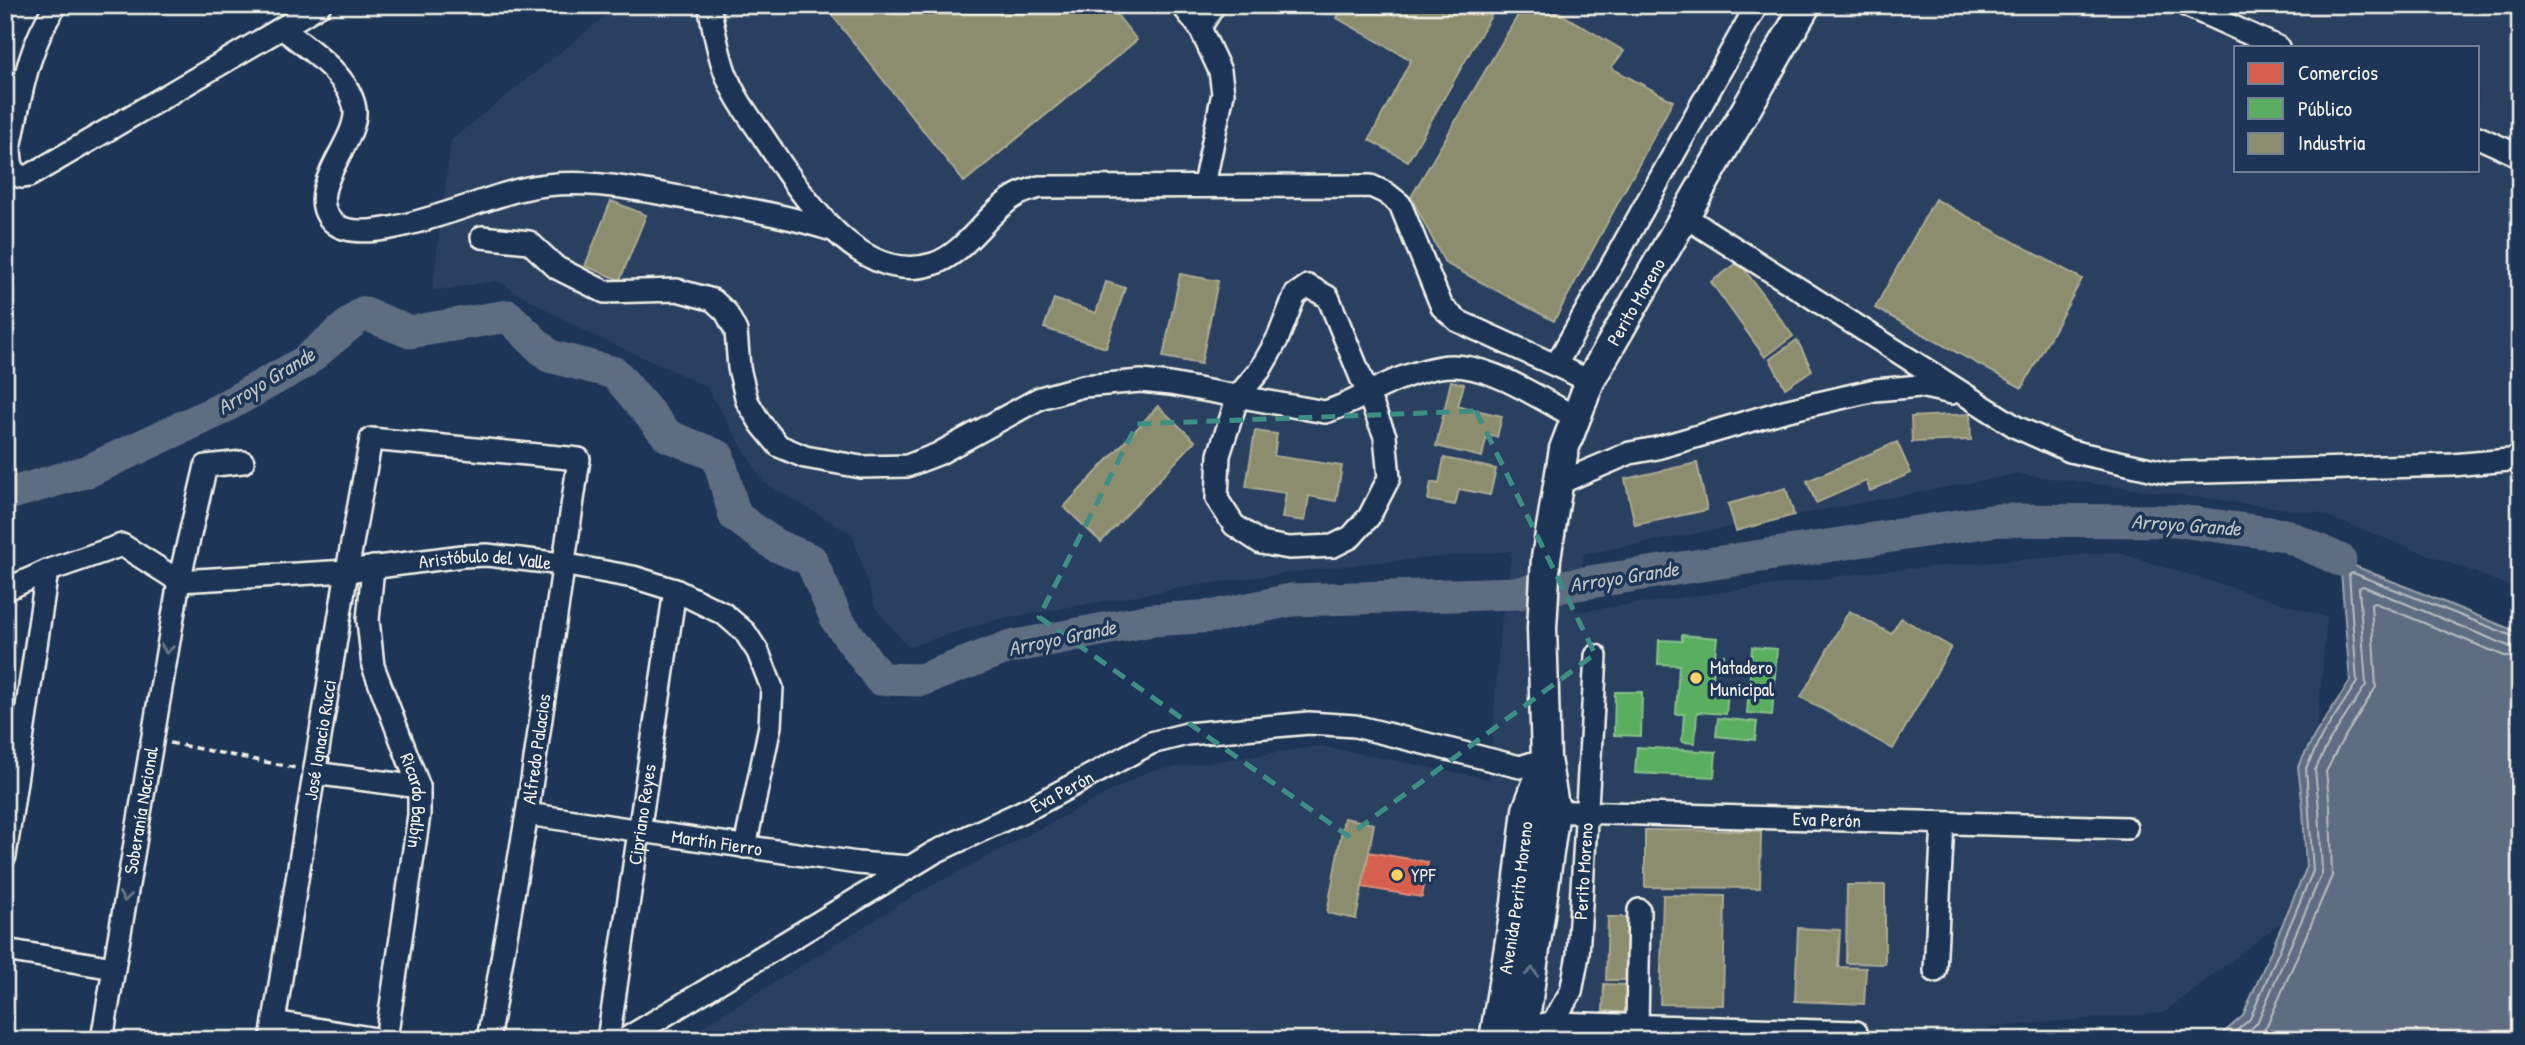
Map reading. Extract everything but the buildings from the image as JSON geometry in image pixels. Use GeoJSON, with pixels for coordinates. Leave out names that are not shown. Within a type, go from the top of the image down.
{"type":"FeatureCollection","features":[{"type":"Feature","properties":{"kind":"main road","name":"Perito Moreno"},"geometry":{"type":"LineString","coordinates":[[1542,628],[1546,558],[1557,484],[1564,449],[1590,381],[1806,5]]}},
{"type":"Feature","properties":{"kind":"main road","name":"Avenida Perito Moreno"},"geometry":{"type":"LineString","coordinates":[[1524,1034],[1546,760],[1542,628]]}},
{"type":"Feature","properties":{"kind":"main road","name":"Avenida Perito Moreno"},"geometry":{"type":"LineString","coordinates":[[1495,1033],[1516,903],[1541,811]]}},
{"type":"Feature","properties":{"kind":"street"},"geometry":{"type":"LineString","coordinates":[[56,5],[39,32],[29,58],[13,135],[11,163],[14,172],[21,177],[29,176],[282,27],[306,16],[320,5]]}},
{"type":"Feature","properties":{"kind":"street"},"geometry":{"type":"LineString","coordinates":[[709,5],[726,76],[737,98],[786,172],[832,230],[871,258],[910,269],[936,264],[960,247],[1014,197],[1039,187],[1371,186],[1387,192],[1400,204],[1442,307],[1447,313],[1458,321],[1590,381]]}},
{"type":"Feature","properties":{"kind":"street"},"geometry":{"type":"LineString","coordinates":[[1182,5],[1200,28],[1220,71],[1223,93],[1204,185]]}},
{"type":"Feature","properties":{"kind":"street"},"geometry":{"type":"LineString","coordinates":[[1200,28],[1213,5]]}},
{"type":"Feature","properties":{"kind":"street"},"geometry":{"type":"LineString","coordinates":[[1556,365],[1757,5]]}},
{"type":"Feature","properties":{"kind":"street"},"geometry":{"type":"LineString","coordinates":[[2185,5],[2276,46]]}},
{"type":"Feature","properties":{"kind":"street"},"geometry":{"type":"LineString","coordinates":[[282,27],[320,57],[335,74],[348,90],[355,110],[350,135],[329,173],[324,195],[326,211],[335,223],[350,230],[373,231],[412,224],[488,198],[525,188],[556,184],[591,184],[672,196],[796,218],[832,230]]}},
{"type":"Feature","properties":{"kind":"street"},"geometry":{"type":"LineString","coordinates":[[2480,138],[2520,156]]}},
{"type":"Feature","properties":{"kind":"street"},"geometry":{"type":"LineString","coordinates":[[1684,216],[2017,427],[2070,451],[2168,473],[2452,465],[2520,459]]}},
{"type":"Feature","properties":{"kind":"street"},"geometry":{"type":"LineString","coordinates":[[482,237],[529,242],[557,268],[605,292],[677,290],[713,300],[726,312],[736,331],[739,368],[747,401],[779,446],[805,457],[861,467],[907,466],[938,454],[1040,398],[1083,386],[1141,381],[1170,383],[1325,412],[1343,407],[1403,377],[1442,366],[1468,368],[1492,374],[1575,417]]}},
{"type":"Feature","properties":{"kind":"street"},"geometry":{"type":"LineString","coordinates":[[1308,286],[1328,297],[1385,436],[1389,478],[1369,517],[1351,537],[1333,546],[1289,548],[1261,543],[1234,525],[1217,499],[1219,454],[1238,396],[1260,370],[1278,338],[1295,295],[1308,286]]}},
{"type":"Feature","properties":{"kind":"street"},"geometry":{"type":"LineString","coordinates":[[1557,484],[1630,453],[1657,448],[1784,411],[1875,390],[1920,386],[1967,396]]}},
{"type":"Feature","properties":{"kind":"street","name":"José Ignacio Rucci"},"geometry":{"type":"LineString","coordinates":[[272,1031],[347,571],[372,439],[579,458]]}},
{"type":"Feature","properties":{"kind":"street","name":"Alfredo Palacios"},"geometry":{"type":"LineString","coordinates":[[488,1040],[527,814],[579,458]]}},
{"type":"Feature","properties":{"kind":"street","name":"Soberanía Nacional"},"geometry":{"type":"LineString","coordinates":[[102,1040],[179,581],[206,466],[243,462]]}},
{"type":"Feature","properties":{"kind":"street"},"geometry":{"type":"LineString","coordinates":[[5,590],[47,571],[122,545],[179,581]]}},
{"type":"Feature","properties":{"kind":"street","name":"Aristóbulo del Valle"},"geometry":{"type":"LineString","coordinates":[[179,581],[347,571],[487,555],[562,564],[633,577],[675,590],[724,614],[744,632],[758,652],[772,688],[770,726],[745,847]]}},
{"type":"Feature","properties":{"kind":"street","name":"Ricardo Balbín"},"geometry":{"type":"LineString","coordinates":[[373,567],[368,620],[373,666],[419,787],[419,815],[384,1040]]}},
{"type":"Feature","properties":{"kind":"street"},"geometry":{"type":"LineString","coordinates":[[5,856],[47,571]]}},
{"type":"Feature","properties":{"kind":"street","name":"Cipriano Reyes"},"geometry":{"type":"LineString","coordinates":[[608,1040],[675,590]]}},
{"type":"Feature","properties":{"kind":"street","name":"Perito Moreno"},"geometry":{"type":"LineString","coordinates":[[1551,1032],[1570,992],[1578,955],[1596,656]]}},
{"type":"Feature","properties":{"kind":"street","name":"Eva Perón"},"geometry":{"type":"LineString","coordinates":[[624,1040],[935,852],[1034,806],[1151,743],[1187,734],[1309,723],[1355,726],[1520,767],[1546,760]]}},
{"type":"Feature","properties":{"kind":"street"},"geometry":{"type":"LineString","coordinates":[[314,773],[419,787]]}},
{"type":"Feature","properties":{"kind":"street","name":"Eva Perón"},"geometry":{"type":"LineString","coordinates":[[1541,811],[2126,828]]}},
{"type":"Feature","properties":{"kind":"street","name":"Martín Fierro"},"geometry":{"type":"LineString","coordinates":[[527,814],[857,863],[910,867]]}},
{"type":"Feature","properties":{"kind":"street"},"geometry":{"type":"LineString","coordinates":[[1935,971],[1943,823]]}},
{"type":"Feature","properties":{"kind":"street"},"geometry":{"type":"LineString","coordinates":[[1637,1026],[1639,910]]}},
{"type":"Feature","properties":{"kind":"street"},"geometry":{"type":"LineString","coordinates":[[5,950],[114,968]]}},
{"type":"Feature","properties":{"kind":"street"},"geometry":{"type":"LineString","coordinates":[[1495,1033],[1524,1034],[1637,1026],[1856,1032]]}},
{"type":"Feature","properties":{"kind":"street"},"geometry":{"type":"LineString","coordinates":[[272,1031],[384,1040]]}},
{"type":"Feature","properties":{"kind":"path"},"geometry":{"type":"LineString","coordinates":[[151,741],[314,773]]}},
{"type":"Feature","properties":{"kind":"highlighted area"},"geometry":{"type":"Polygon","coordinates":[[[1476,411],[1595,654],[1348,836],[1039,617],[1137,424],[1476,411]]]}},
{"type":"Feature","properties":{"kind":"shaded area"},"geometry":{"type":"Polygon","coordinates":[[[619,5],[2520,5],[2520,590],[2319,513],[2018,474],[1584,554],[1574,612],[1880,571],[2116,552],[2327,617],[2301,907],[2163,1013],[1991,1027],[1973,1040],[681,1040],[918,893],[1149,771],[1321,746],[1489,779],[1500,632],[1512,551],[1359,564],[1205,584],[995,620],[908,647],[876,609],[852,534],[763,482],[706,386],[580,329],[497,281],[432,291],[451,140],[619,5]]]}},
{"type":"Feature","properties":{"kind":"water"},"geometry":{"type":"Polygon","coordinates":[[[2340,560],[2520,633],[2520,1040],[2191,1040],[2222,1034],[2243,1016],[2306,869],[2298,767],[2316,733],[2350,681],[2340,560]]]}},
{"type":"Feature","properties":{"kind":"waterway","name":"Arroyo Grande"},"geometry":{"type":"LineString","coordinates":[[5,495],[88,471],[215,412],[303,363],[363,313],[410,332],[508,316],[549,356],[615,373],[668,436],[718,456],[735,516],[775,545],[811,560],[837,620],[880,679],[921,680],[1006,648],[1151,620],[1215,616],[1291,600],[1518,593],[1997,520],[2180,521],[2285,535],[2340,560]]}},
{"type":"Feature","properties":{"kind":"place","name":"Matadero Municipal"},"geometry":{"type":"Point","coordinates":[1696,678]}},
{"type":"Feature","properties":{"kind":"place","name":"YPF"},"geometry":{"type":"Point","coordinates":[1397,875]}}]}
